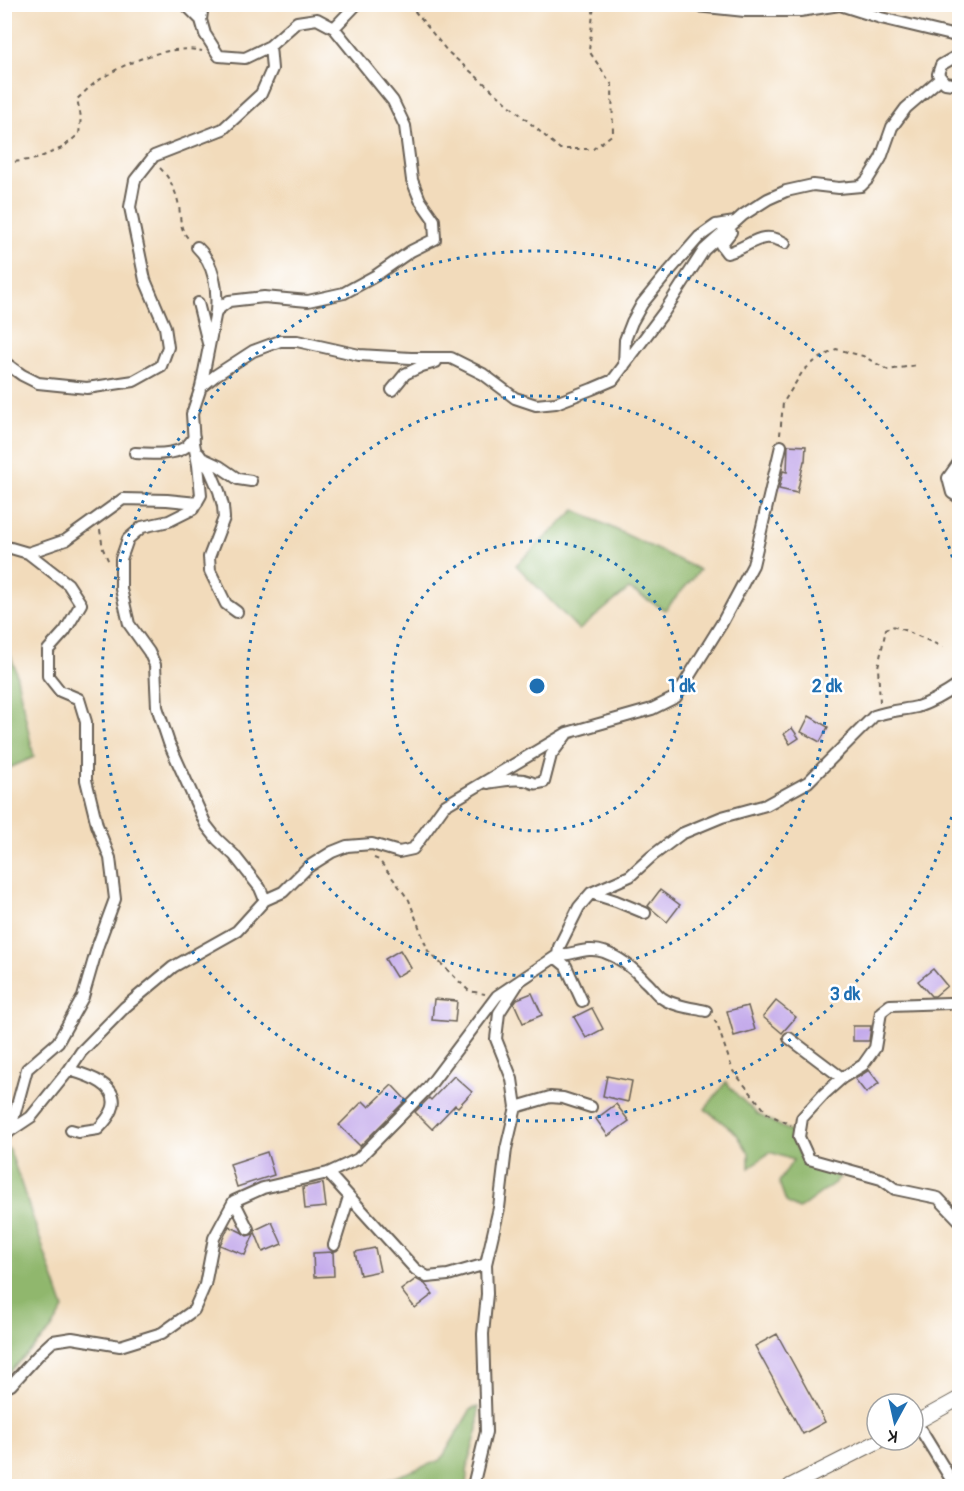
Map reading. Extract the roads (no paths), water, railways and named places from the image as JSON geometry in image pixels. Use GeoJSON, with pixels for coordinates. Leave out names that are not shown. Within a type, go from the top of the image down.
{"type":"FeatureCollection","features":[{"type":"Feature","properties":{"kind":"street"},"geometry":{"type":"LineString","coordinates":[[185,4],[201,20]]}},
{"type":"Feature","properties":{"kind":"street"},"geometry":{"type":"LineString","coordinates":[[202,4],[201,20],[205,34],[219,56],[245,58],[270,45],[297,21],[317,19],[334,28],[393,101],[405,126],[412,180],[420,200],[434,220],[435,239],[411,251],[375,276],[344,293],[308,301],[264,297],[228,301],[216,311]]}},
{"type":"Feature","properties":{"kind":"street"},"geometry":{"type":"LineString","coordinates":[[334,28],[357,4]]}},
{"type":"Feature","properties":{"kind":"street"},"geometry":{"type":"LineString","coordinates":[[677,4],[800,11],[840,4],[881,18],[960,37]]}},
{"type":"Feature","properties":{"kind":"street"},"geometry":{"type":"LineString","coordinates":[[4,362],[38,383],[87,388],[134,381],[161,366],[168,347],[165,327],[145,280],[130,207],[135,180],[154,156],[223,129],[261,94],[272,69],[270,45]]}},
{"type":"Feature","properties":{"kind":"street"},"geometry":{"type":"LineString","coordinates":[[960,56],[941,65],[938,74],[945,83],[960,85]]}},
{"type":"Feature","properties":{"kind":"street"},"geometry":{"type":"LineString","coordinates":[[201,387],[253,351],[280,341],[297,341],[359,355],[451,358],[483,374],[515,398],[536,405],[556,403],[613,380],[664,312],[704,250],[739,218],[786,191],[813,185],[839,188],[861,186],[881,158],[892,127],[906,108],[941,78]]}},
{"type":"Feature","properties":{"kind":"street"},"geometry":{"type":"LineString","coordinates":[[739,218],[721,245],[727,253],[766,237],[776,238],[785,243]]}},
{"type":"Feature","properties":{"kind":"street"},"geometry":{"type":"LineString","coordinates":[[624,366],[625,340],[642,304],[699,237],[716,225],[739,218]]}},
{"type":"Feature","properties":{"kind":"street"},"geometry":{"type":"LineString","coordinates":[[197,247],[206,255],[217,295],[209,349],[201,387],[192,414],[201,495],[193,509],[169,521],[142,527],[128,539],[121,559],[121,589],[129,624],[155,665],[157,707],[169,742],[206,825],[260,888],[265,900]]}},
{"type":"Feature","properties":{"kind":"street"},"geometry":{"type":"LineString","coordinates":[[198,303],[209,349]]}},
{"type":"Feature","properties":{"kind":"street"},"geometry":{"type":"LineString","coordinates":[[392,390],[405,374],[422,366],[451,358]]}},
{"type":"Feature","properties":{"kind":"street"},"geometry":{"type":"LineString","coordinates":[[135,453],[175,452],[185,448],[194,437]]}},
{"type":"Feature","properties":{"kind":"street"},"geometry":{"type":"LineString","coordinates":[[8,1134],[30,1116],[69,1070],[81,1052],[125,1007],[173,967],[237,931],[265,900],[283,892],[309,867],[332,852],[347,846],[372,844],[399,852],[413,849],[444,806],[567,733],[652,709],[676,697],[722,623],[753,565],[780,446]]}},
{"type":"Feature","properties":{"kind":"street"},"geometry":{"type":"LineString","coordinates":[[198,453],[238,479],[251,481]]}},
{"type":"Feature","properties":{"kind":"street"},"geometry":{"type":"LineString","coordinates":[[198,453],[210,470],[223,506],[224,518],[209,557],[210,571],[226,604],[237,612]]}},
{"type":"Feature","properties":{"kind":"street"},"geometry":{"type":"LineString","coordinates":[[960,461],[948,478],[952,493],[960,498]]}},
{"type":"Feature","properties":{"kind":"street"},"geometry":{"type":"LineString","coordinates":[[28,553],[66,540],[123,499],[197,503]]}},
{"type":"Feature","properties":{"kind":"street"},"geometry":{"type":"LineString","coordinates":[[4,546],[28,553],[68,584],[81,604],[65,631],[48,650],[48,676],[60,691],[79,699],[86,722],[86,780],[97,825],[110,858],[115,899],[98,945],[83,997],[58,1042],[27,1069],[8,1134]]}},
{"type":"Feature","properties":{"kind":"street"},"geometry":{"type":"LineString","coordinates":[[556,956],[579,907],[591,893],[630,876],[681,834],[722,817],[766,805],[808,783],[874,716],[918,706],[944,695],[960,684]]}},
{"type":"Feature","properties":{"kind":"street"},"geometry":{"type":"LineString","coordinates":[[476,786],[499,781],[524,780],[534,784],[544,782],[551,755],[567,733]]}},
{"type":"Feature","properties":{"kind":"street"},"geometry":{"type":"LineString","coordinates":[[591,893],[645,913]]}},
{"type":"Feature","properties":{"kind":"street"},"geometry":{"type":"LineString","coordinates":[[4,1388],[10,1385],[53,1341],[72,1338],[120,1346],[162,1333],[194,1310],[205,1285],[214,1238],[234,1201],[263,1188],[328,1173],[358,1159],[427,1089],[497,996],[556,956],[585,950],[603,951],[622,961],[662,998],[706,1011]]}},
{"type":"Feature","properties":{"kind":"street"},"geometry":{"type":"LineString","coordinates":[[556,956],[566,966],[582,1001]]}},
{"type":"Feature","properties":{"kind":"street"},"geometry":{"type":"LineString","coordinates":[[473,1486],[486,1432],[483,1334],[487,1294],[486,1264],[499,1208],[506,1149],[516,1107],[512,1079],[495,1040],[499,1013],[522,978]]}},
{"type":"Feature","properties":{"kind":"street"},"geometry":{"type":"LineString","coordinates":[[949,1003],[890,1005],[881,1012],[875,1048],[862,1065],[842,1078],[802,1118],[799,1137],[809,1159],[881,1179],[895,1189],[938,1198],[960,1221]]}},
{"type":"Feature","properties":{"kind":"street"},"geometry":{"type":"LineString","coordinates":[[789,1038],[842,1078]]}},
{"type":"Feature","properties":{"kind":"street"},"geometry":{"type":"LineString","coordinates":[[69,1070],[91,1077],[107,1087],[114,1097],[112,1109],[98,1130],[78,1132],[71,1130]]}},
{"type":"Feature","properties":{"kind":"street"},"geometry":{"type":"LineString","coordinates":[[516,1107],[550,1097],[563,1098],[591,1107]]}},
{"type":"Feature","properties":{"kind":"street"},"geometry":{"type":"LineString","coordinates":[[328,1173],[415,1269],[428,1277],[448,1275],[486,1264]]}},
{"type":"Feature","properties":{"kind":"street"},"geometry":{"type":"LineString","coordinates":[[334,1245],[349,1197]]}},
{"type":"Feature","properties":{"kind":"street"},"geometry":{"type":"LineString","coordinates":[[234,1201],[248,1229]]}},
{"type":"Feature","properties":{"kind":"street"},"geometry":{"type":"LineString","coordinates":[[925,1417],[960,1398]]}},
{"type":"Feature","properties":{"kind":"street"},"geometry":{"type":"LineString","coordinates":[[925,1439],[955,1486]]}},
{"type":"Feature","properties":{"kind":"street"},"geometry":{"type":"LineString","coordinates":[[790,1486],[865,1448]]}}]}
